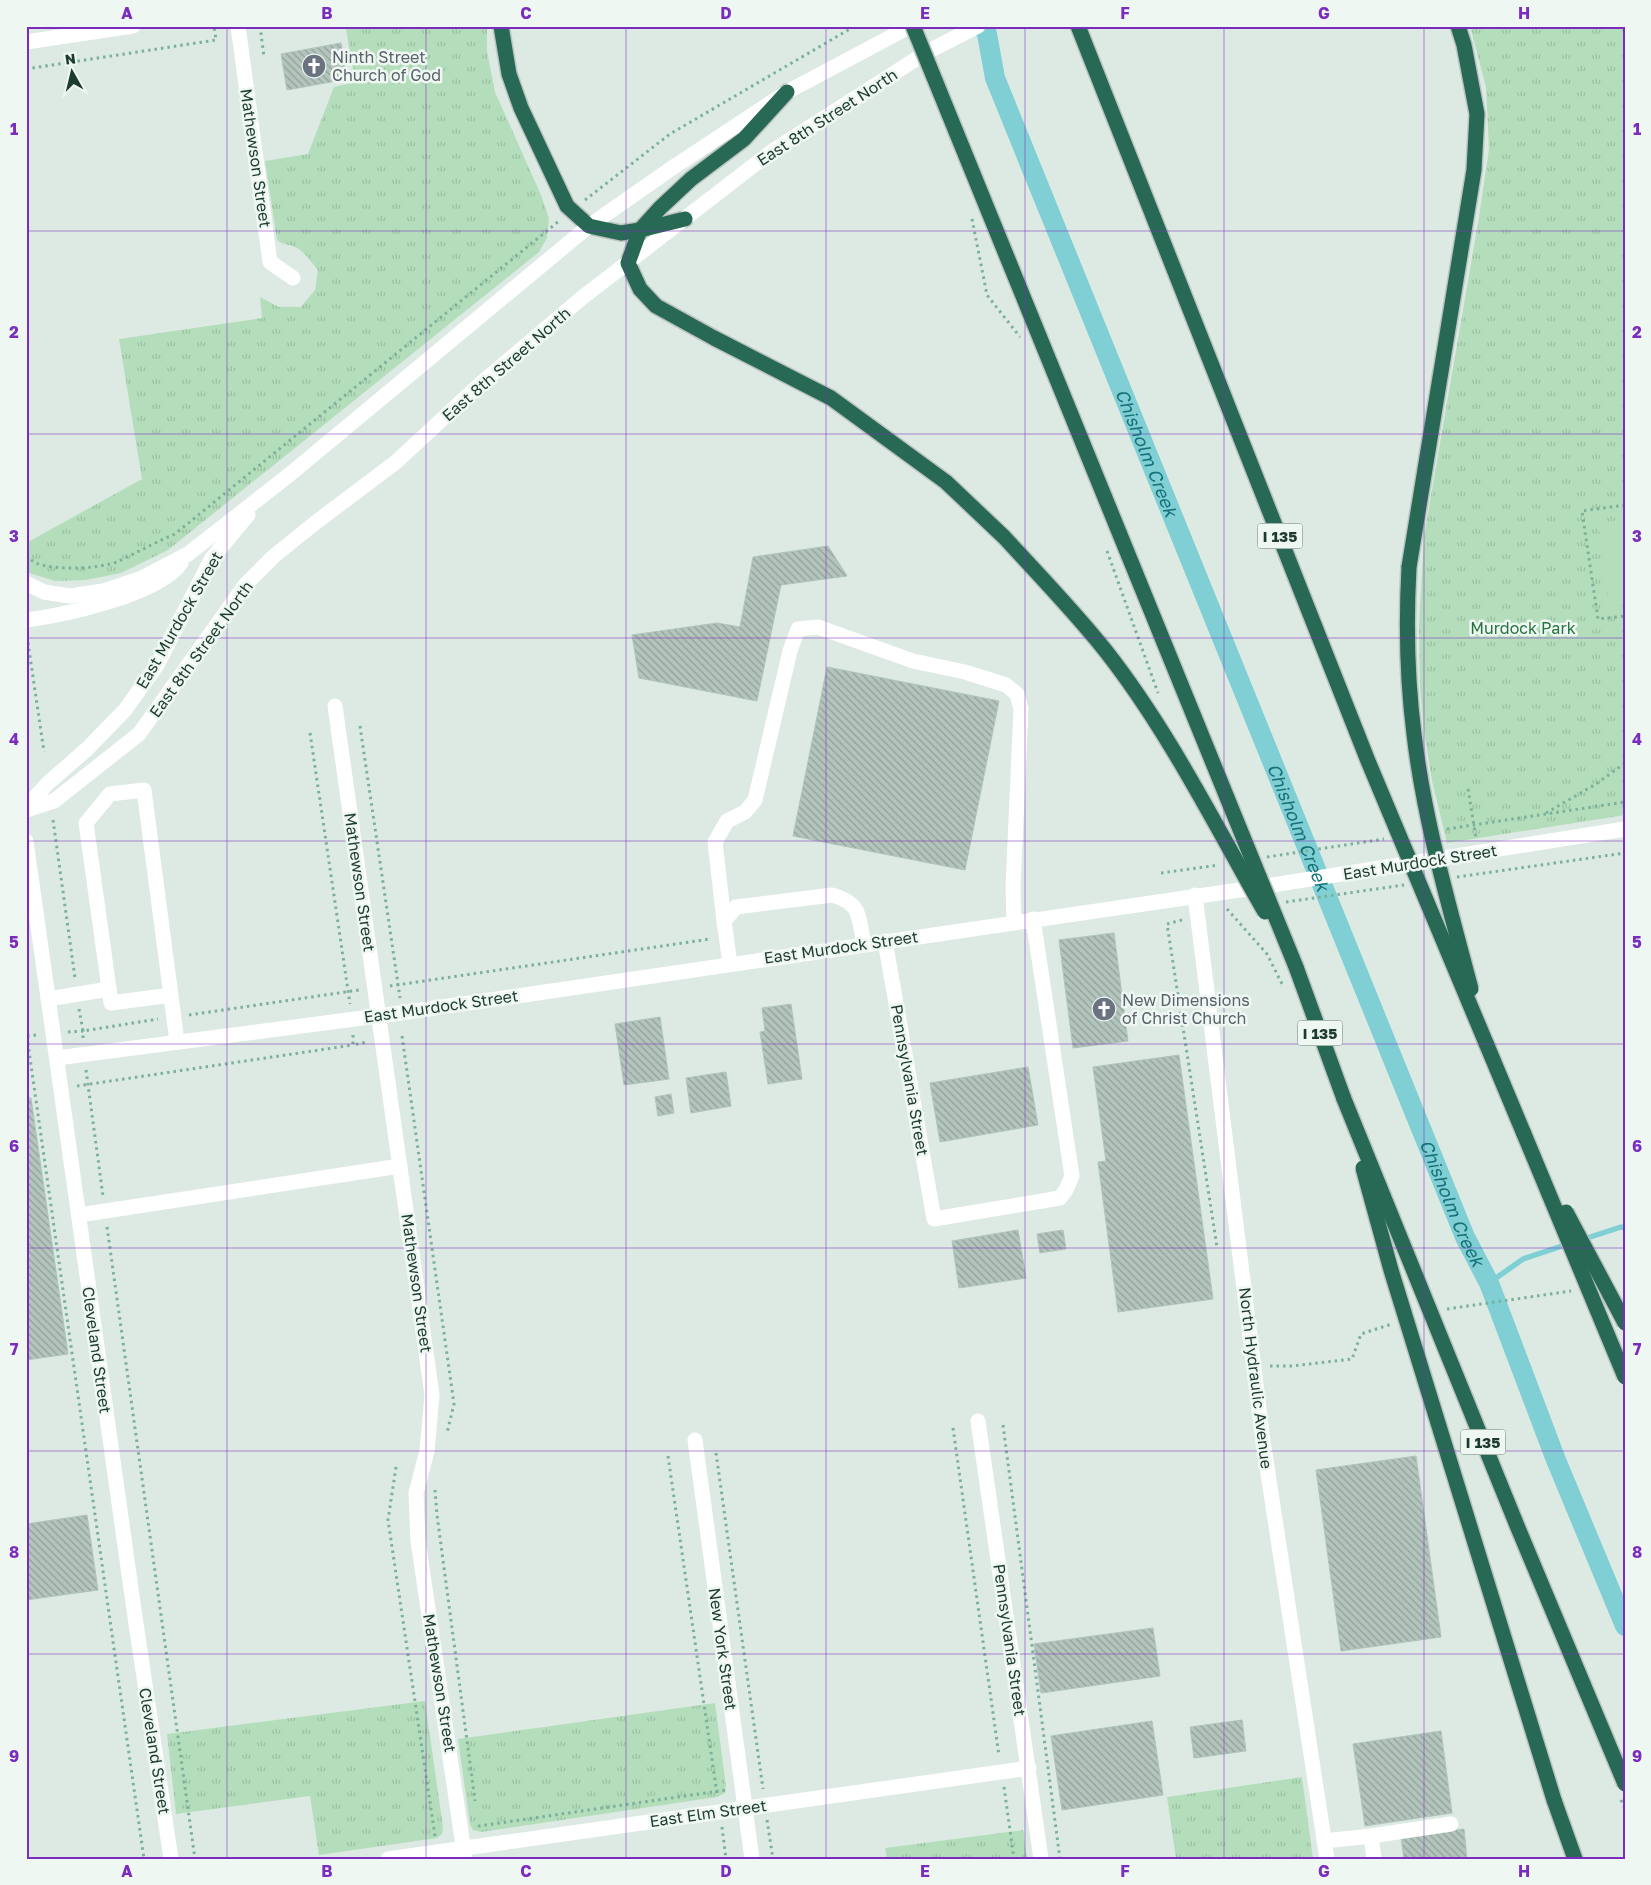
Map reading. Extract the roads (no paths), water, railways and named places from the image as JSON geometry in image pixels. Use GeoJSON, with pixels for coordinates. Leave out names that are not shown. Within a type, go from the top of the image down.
{"type":"FeatureCollection","features":[{"type":"Feature","properties":{"kind":"highway"},"geometry":{"type":"LineString","coordinates":[[501,26],[509,74],[521,108],[566,206],[589,226],[621,233],[685,219]]}},
{"type":"Feature","properties":{"kind":"highway","name":"I 135"},"geometry":{"type":"LineString","coordinates":[[912,26],[1296,967],[1344,1099],[1518,1528],[1625,1784]]}},
{"type":"Feature","properties":{"kind":"highway","name":"I 135"},"geometry":{"type":"LineString","coordinates":[[1078,26],[1368,761],[1625,1377]]}},
{"type":"Feature","properties":{"kind":"highway"},"geometry":{"type":"LineString","coordinates":[[1458,26],[1464,45],[1477,114],[1474,170],[1409,567],[1406,618],[1414,734],[1425,801],[1442,880],[1486,1044]]}},
{"type":"Feature","properties":{"kind":"highway"},"geometry":{"type":"LineString","coordinates":[[787,92],[744,139],[691,179],[640,230],[628,263],[640,289],[656,306],[831,398],[946,482],[1004,537],[1053,590],[1105,651],[1149,712],[1181,762],[1296,967]]}},
{"type":"Feature","properties":{"kind":"highway"},"geometry":{"type":"LineString","coordinates":[[1344,1099],[1391,1270],[1554,1800],[1575,1859]]}},
{"type":"Feature","properties":{"kind":"highway"},"geometry":{"type":"LineString","coordinates":[[1524,1134],[1625,1323]]}},
{"type":"Feature","properties":{"kind":"street"},"geometry":{"type":"LineString","coordinates":[[26,42],[134,26]]}},
{"type":"Feature","properties":{"kind":"street","name":"Mathewson Street"},"geometry":{"type":"LineString","coordinates":[[238,26],[270,262],[293,278]]}},
{"type":"Feature","properties":{"kind":"street","name":"East 8th Street North"},"geometry":{"type":"LineString","coordinates":[[26,583],[44,592],[70,596],[103,591],[142,578],[188,554],[289,475],[589,226],[787,92],[912,26]]}},
{"type":"Feature","properties":{"kind":"street","name":"East 8th Street North"},"geometry":{"type":"LineString","coordinates":[[139,734],[235,598],[268,562],[315,523],[396,462],[479,385],[583,297],[771,152],[927,52],[978,26]]}},
{"type":"Feature","properties":{"kind":"street","name":"East Murdock Street"},"geometry":{"type":"LineString","coordinates":[[26,808],[48,782],[87,749],[125,710],[157,665],[212,558],[244,519],[289,475]]}},
{"type":"Feature","properties":{"kind":"street","name":"East 8th Street North"},"geometry":{"type":"LineString","coordinates":[[26,620],[84,609],[159,583],[177,569],[188,554]]}},
{"type":"Feature","properties":{"kind":"street"},"geometry":{"type":"LineString","coordinates":[[730,964],[715,842],[727,821],[745,812],[755,800],[798,629],[818,626],[913,661],[965,672],[1006,685],[1017,694],[1021,709],[1013,887],[1014,922]]}},
{"type":"Feature","properties":{"kind":"street","name":"Mathewson Street"},"geometry":{"type":"LineString","coordinates":[[335,706],[432,1395],[427,1451],[416,1493],[418,1541],[464,1853]]}},
{"type":"Feature","properties":{"kind":"street","name":"East Murdock Street"},"geometry":{"type":"LineString","coordinates":[[26,808],[54,801],[139,734]]}},
{"type":"Feature","properties":{"kind":"street"},"geometry":{"type":"LineString","coordinates":[[171,995],[111,1003],[86,823],[110,794],[144,790],[174,1017],[177,1042]]}},
{"type":"Feature","properties":{"kind":"street","name":"East Murdock Street"},"geometry":{"type":"LineString","coordinates":[[57,1058],[380,1016],[1260,886],[1625,829]]}},
{"type":"Feature","properties":{"kind":"street","name":"Cleveland Street"},"geometry":{"type":"LineString","coordinates":[[26,841],[134,1617],[171,1859]]}},
{"type":"Feature","properties":{"kind":"street","name":"North Hydraulic Avenue"},"geometry":{"type":"LineString","coordinates":[[1196,895],[1263,1441],[1327,1859]]}},
{"type":"Feature","properties":{"kind":"street"},"geometry":{"type":"LineString","coordinates":[[724,921],[736,907],[832,896],[846,899],[856,907],[864,944]]}},
{"type":"Feature","properties":{"kind":"street","name":"Pennsylvania Street"},"geometry":{"type":"LineString","coordinates":[[884,941],[934,1219],[1060,1198],[1072,1176],[1033,919]]}},
{"type":"Feature","properties":{"kind":"street"},"geometry":{"type":"LineString","coordinates":[[48,1000],[109,989]]}},
{"type":"Feature","properties":{"kind":"street"},"geometry":{"type":"LineString","coordinates":[[79,1215],[400,1166]]}},
{"type":"Feature","properties":{"kind":"street","name":"Pennsylvania Street"},"geometry":{"type":"LineString","coordinates":[[978,1421],[1041,1859]]}},
{"type":"Feature","properties":{"kind":"street","name":"New York Street"},"geometry":{"type":"LineString","coordinates":[[695,1440],[752,1859]]}},
{"type":"Feature","properties":{"kind":"street","name":"East Elm Street"},"geometry":{"type":"LineString","coordinates":[[388,1859],[437,1852],[464,1853],[719,1811],[1029,1768]]}},
{"type":"Feature","properties":{"kind":"street"},"geometry":{"type":"LineString","coordinates":[[1324,1841],[1452,1824]]}},
{"type":"Feature","properties":{"kind":"street"},"geometry":{"type":"LineString","coordinates":[[1371,1836],[1374,1859]]}},
{"type":"Feature","properties":{"kind":"waterway","name":"Chisholm Creek"},"geometry":{"type":"LineString","coordinates":[[983,26],[987,34],[995,78],[1465,1237],[1489,1283],[1556,1460],[1625,1626]]}},
{"type":"Feature","properties":{"kind":"waterway"},"geometry":{"type":"LineString","coordinates":[[1581,1240],[1621,1227],[1625,1228]]}},
{"type":"Feature","properties":{"kind":"waterway"},"geometry":{"type":"LineString","coordinates":[[1489,1283],[1523,1259],[1568,1244]]}},
{"type":"Feature","properties":{"kind":"place","name":"Ninth Street Church of God"},"geometry":{"type":"Point","coordinates":[314,66]}},
{"type":"Feature","properties":{"kind":"place","name":"New Dimensions of Christ Church"},"geometry":{"type":"Point","coordinates":[1104,1009]}},
{"type":"Feature","properties":{"kind":"park label","name":"Murdock Park"},"geometry":{"type":"Point","coordinates":[1523,628]}}]}
